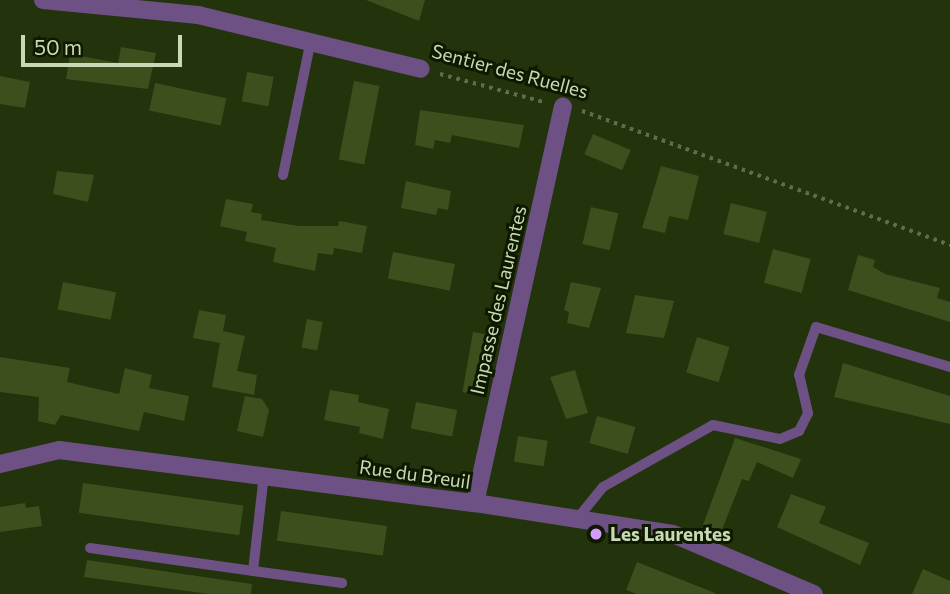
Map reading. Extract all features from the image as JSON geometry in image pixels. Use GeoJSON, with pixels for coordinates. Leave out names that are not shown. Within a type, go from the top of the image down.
{"type":"FeatureCollection","features":[{"type":"Feature","properties":{"kind":"street","name":"Sentier des Ruelles"},"geometry":{"type":"LineString","coordinates":[[43,0],[198,15],[311,40],[421,69]]}},
{"type":"Feature","properties":{"kind":"street","name":"Impasse des Laurentes"},"geometry":{"type":"LineString","coordinates":[[475,503],[563,107]]}},
{"type":"Feature","properties":{"kind":"street","name":"Rue du Breuil"},"geometry":{"type":"LineString","coordinates":[[0,464],[59,450],[475,503],[673,534],[814,594]]}},
{"type":"Feature","properties":{"kind":"lane"},"geometry":{"type":"LineString","coordinates":[[283,175],[311,40]]}},
{"type":"Feature","properties":{"kind":"lane"},"geometry":{"type":"LineString","coordinates":[[577,519],[603,487],[713,425],[780,439],[799,431],[807,412],[799,375],[816,327],[950,367]]}},
{"type":"Feature","properties":{"kind":"lane"},"geometry":{"type":"LineString","coordinates":[[253,571],[264,475]]}},
{"type":"Feature","properties":{"kind":"lane"},"geometry":{"type":"LineString","coordinates":[[90,548],[342,583]]}},
{"type":"Feature","properties":{"kind":"path","name":"Sentier des Ruelles"},"geometry":{"type":"LineString","coordinates":[[421,69],[610,118],[751,175],[950,245]]}},
{"type":"Feature","properties":{"kind":"building"},"geometry":{"type":"Polygon","coordinates":[[[366,0],[425,0],[419,21],[366,0]]]}},
{"type":"Feature","properties":{"kind":"building"},"geometry":{"type":"Polygon","coordinates":[[[121,47],[156,53],[148,89],[66,79],[70,54],[118,63],[121,47]]]}},
{"type":"Feature","properties":{"kind":"building"},"geometry":{"type":"Polygon","coordinates":[[[247,72],[274,77],[268,106],[242,102],[247,72]]]}},
{"type":"Feature","properties":{"kind":"building"},"geometry":{"type":"Polygon","coordinates":[[[0,76],[30,82],[25,108],[0,104],[0,76]]]}},
{"type":"Feature","properties":{"kind":"building"},"geometry":{"type":"Polygon","coordinates":[[[354,81],[380,86],[364,164],[339,160],[354,81]]]}},
{"type":"Feature","properties":{"kind":"building"},"geometry":{"type":"Polygon","coordinates":[[[155,83],[226,98],[221,126],[149,110],[155,83]]]}},
{"type":"Feature","properties":{"kind":"building"},"geometry":{"type":"Polygon","coordinates":[[[420,110],[524,125],[519,148],[452,135],[450,143],[435,140],[433,149],[415,145],[420,110]]]}},
{"type":"Feature","properties":{"kind":"building"},"geometry":{"type":"Polygon","coordinates":[[[593,134],[631,150],[622,170],[584,154],[593,134]]]}},
{"type":"Feature","properties":{"kind":"building"},"geometry":{"type":"Polygon","coordinates":[[[661,166],[699,176],[688,220],[669,216],[665,233],[642,228],[661,166]]]}},
{"type":"Feature","properties":{"kind":"building"},"geometry":{"type":"Polygon","coordinates":[[[57,171],[94,175],[88,202],[53,194],[57,171]]]}},
{"type":"Feature","properties":{"kind":"building"},"geometry":{"type":"Polygon","coordinates":[[[406,181],[451,191],[448,210],[438,208],[436,215],[401,208],[406,181]]]}},
{"type":"Feature","properties":{"kind":"building"},"geometry":{"type":"Polygon","coordinates":[[[226,199],[253,204],[251,212],[262,214],[261,220],[299,226],[338,226],[339,221],[367,226],[362,253],[334,248],[333,255],[318,253],[315,271],[273,262],[276,248],[245,241],[247,232],[220,226],[226,199]]]}},
{"type":"Feature","properties":{"kind":"building"},"geometry":{"type":"Polygon","coordinates":[[[731,203],[767,212],[759,243],[723,234],[731,203]]]}},
{"type":"Feature","properties":{"kind":"building"},"geometry":{"type":"Polygon","coordinates":[[[591,207],[618,213],[610,250],[582,244],[591,207]]]}},
{"type":"Feature","properties":{"kind":"building"},"geometry":{"type":"Polygon","coordinates":[[[773,249],[811,259],[802,293],[764,283],[773,249]]]}},
{"type":"Feature","properties":{"kind":"building"},"geometry":{"type":"Polygon","coordinates":[[[393,252],[455,264],[450,291],[388,279],[393,252]]]}},
{"type":"Feature","properties":{"kind":"building"},"geometry":{"type":"Polygon","coordinates":[[[858,255],[875,260],[873,267],[885,274],[940,288],[937,298],[950,302],[950,322],[848,290],[858,255]]]}},
{"type":"Feature","properties":{"kind":"building"},"geometry":{"type":"Polygon","coordinates":[[[63,282],[116,292],[111,320],[58,309],[63,282]]]}},
{"type":"Feature","properties":{"kind":"building"},"geometry":{"type":"Polygon","coordinates":[[[571,282],[601,288],[589,328],[567,323],[569,312],[564,310],[571,282]]]}},
{"type":"Feature","properties":{"kind":"building"},"geometry":{"type":"Polygon","coordinates":[[[635,295],[674,301],[664,338],[626,333],[635,295]]]}},
{"type":"Feature","properties":{"kind":"building"},"geometry":{"type":"Polygon","coordinates":[[[199,310],[226,315],[222,336],[223,331],[245,336],[237,371],[257,375],[254,395],[212,387],[220,343],[193,338],[199,310]]]}},
{"type":"Feature","properties":{"kind":"building"},"geometry":{"type":"Polygon","coordinates":[[[307,319],[323,322],[317,351],[301,347],[307,319]]]}},
{"type":"Feature","properties":{"kind":"building"},"geometry":{"type":"Polygon","coordinates":[[[473,332],[496,336],[485,396],[462,392],[473,332]]]}},
{"type":"Feature","properties":{"kind":"building"},"geometry":{"type":"Polygon","coordinates":[[[697,337],[730,347],[719,382],[686,372],[697,337]]]}},
{"type":"Feature","properties":{"kind":"building"},"geometry":{"type":"Polygon","coordinates":[[[0,357],[70,368],[67,382],[119,394],[125,368],[152,375],[149,388],[189,396],[184,421],[144,412],[139,431],[61,415],[55,425],[38,421],[39,397],[0,392],[0,357]]]}},
{"type":"Feature","properties":{"kind":"building"},"geometry":{"type":"Polygon","coordinates":[[[843,363],[950,396],[950,424],[834,397],[843,363]]]}},
{"type":"Feature","properties":{"kind":"building"},"geometry":{"type":"Polygon","coordinates":[[[575,370],[588,413],[566,419],[550,377],[575,370]]]}},
{"type":"Feature","properties":{"kind":"building"},"geometry":{"type":"Polygon","coordinates":[[[330,390],[359,395],[358,402],[389,409],[383,439],[359,433],[360,427],[324,420],[330,390]]]}},
{"type":"Feature","properties":{"kind":"building"},"geometry":{"type":"Polygon","coordinates":[[[245,396],[262,399],[269,410],[263,437],[237,431],[245,396]]]}},
{"type":"Feature","properties":{"kind":"building"},"geometry":{"type":"Polygon","coordinates":[[[416,402],[457,410],[452,437],[411,429],[416,402]]]}},
{"type":"Feature","properties":{"kind":"building"},"geometry":{"type":"Polygon","coordinates":[[[597,416],[635,427],[628,454],[589,443],[597,416]]]}},
{"type":"Feature","properties":{"kind":"building"},"geometry":{"type":"Polygon","coordinates":[[[518,436],[548,441],[544,466],[514,462],[518,436]]]}},
{"type":"Feature","properties":{"kind":"building"},"geometry":{"type":"Polygon","coordinates":[[[735,438],[801,459],[793,478],[757,462],[749,481],[742,479],[718,540],[700,533],[735,438]]]}},
{"type":"Feature","properties":{"kind":"building"},"geometry":{"type":"Polygon","coordinates":[[[83,483],[243,506],[239,535],[79,513],[83,483]]]}},
{"type":"Feature","properties":{"kind":"building"},"geometry":{"type":"Polygon","coordinates":[[[791,494],[826,507],[819,523],[869,543],[860,565],[777,527],[791,494]]]}},
{"type":"Feature","properties":{"kind":"building"},"geometry":{"type":"Polygon","coordinates":[[[25,503],[26,508],[39,506],[42,526],[0,532],[0,507],[25,503]]]}},
{"type":"Feature","properties":{"kind":"building"},"geometry":{"type":"Polygon","coordinates":[[[281,511],[387,526],[383,556],[277,541],[281,511]]]}},
{"type":"Feature","properties":{"kind":"building"},"geometry":{"type":"Polygon","coordinates":[[[87,560],[252,584],[251,594],[209,594],[84,577],[87,560]]]}},
{"type":"Feature","properties":{"kind":"building"},"geometry":{"type":"Polygon","coordinates":[[[637,562],[715,594],[637,594],[626,590],[637,562]]]}},
{"type":"Feature","properties":{"kind":"building"},"geometry":{"type":"Polygon","coordinates":[[[923,569],[950,581],[950,594],[912,594],[923,569]]]}},
{"type":"Feature","properties":{"kind":"place","name":"Les Laurentes"},"geometry":{"type":"Point","coordinates":[596,534]}}]}
